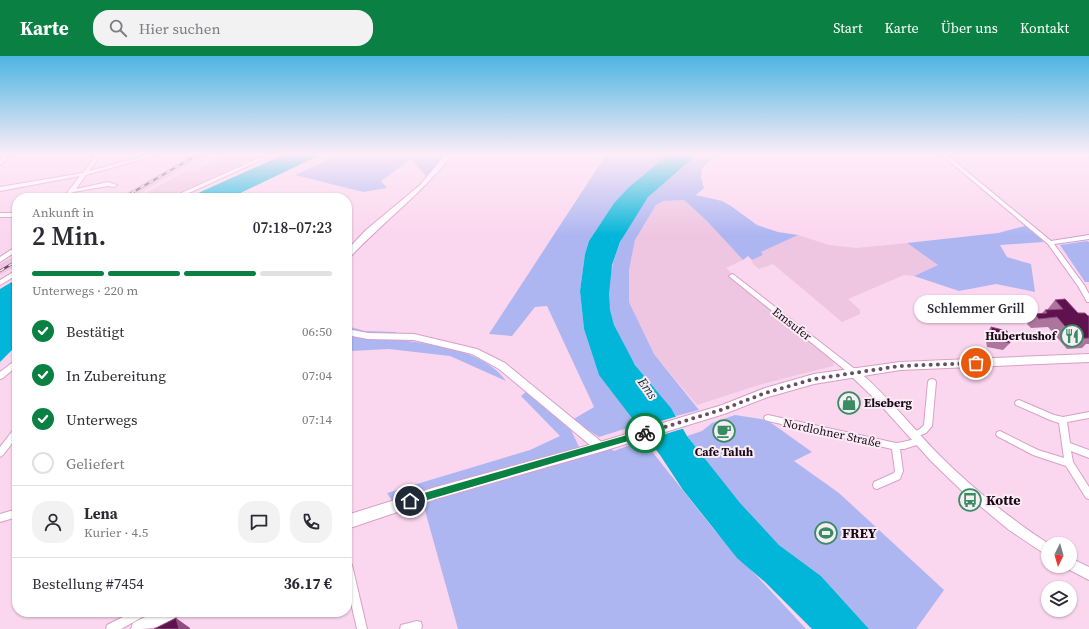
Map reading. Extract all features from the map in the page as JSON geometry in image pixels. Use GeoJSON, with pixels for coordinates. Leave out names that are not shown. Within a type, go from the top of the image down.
{"type":"FeatureCollection","features":[{"type":"Feature","properties":{"kind":"main road"},"geometry":{"type":"LineString","coordinates":[[352,520],[436,493],[600,447],[703,416],[765,393],[814,379],[900,366],[1089,358]]}},
{"type":"Feature","properties":{"kind":"main road"},"geometry":{"type":"LineString","coordinates":[[139,629],[148,617]]}},
{"type":"Feature","properties":{"kind":"street"},"geometry":{"type":"LineString","coordinates":[[0,189],[41,182]]}},
{"type":"Feature","properties":{"kind":"street"},"geometry":{"type":"LineString","coordinates":[[72,191],[79,182]]}},
{"type":"Feature","properties":{"kind":"street"},"geometry":{"type":"LineString","coordinates":[[184,193],[210,182]]}},
{"type":"Feature","properties":{"kind":"street"},"geometry":{"type":"LineString","coordinates":[[352,250],[369,232],[426,182]]}},
{"type":"Feature","properties":{"kind":"street"},"geometry":{"type":"LineString","coordinates":[[976,182],[1050,243],[1082,285],[1089,300]]}},
{"type":"Feature","properties":{"kind":"street"},"geometry":{"type":"LineString","coordinates":[[72,191],[108,184],[114,185]]}},
{"type":"Feature","properties":{"kind":"street"},"geometry":{"type":"LineString","coordinates":[[0,215],[12,215]]}},
{"type":"Feature","properties":{"kind":"street"},"geometry":{"type":"LineString","coordinates":[[1050,243],[1089,237]]}},
{"type":"Feature","properties":{"kind":"street"},"geometry":{"type":"LineString","coordinates":[[0,260],[12,252]]}},
{"type":"Feature","properties":{"kind":"street"},"geometry":{"type":"LineString","coordinates":[[0,283],[12,275]]}},
{"type":"Feature","properties":{"kind":"street","name":"Emsufer"},"geometry":{"type":"LineString","coordinates":[[732,276],[853,372]]}},
{"type":"Feature","properties":{"kind":"street"},"geometry":{"type":"LineString","coordinates":[[1082,285],[1089,285]]}},
{"type":"Feature","properties":{"kind":"street"},"geometry":{"type":"LineString","coordinates":[[352,333],[368,336],[414,337],[434,340],[474,351],[506,370],[600,447]]}},
{"type":"Feature","properties":{"kind":"street"},"geometry":{"type":"LineString","coordinates":[[0,376],[12,366]]}},
{"type":"Feature","properties":{"kind":"street"},"geometry":{"type":"LineString","coordinates":[[853,372],[872,387],[917,438],[976,497],[1041,545]]}},
{"type":"Feature","properties":{"kind":"street"},"geometry":{"type":"LineString","coordinates":[[917,438],[928,426],[932,382]]}},
{"type":"Feature","properties":{"kind":"street"},"geometry":{"type":"LineString","coordinates":[[1019,403],[1053,418],[1063,420],[1089,415]]}},
{"type":"Feature","properties":{"kind":"street","name":"Nordlohner Straße"},"geometry":{"type":"LineString","coordinates":[[768,418],[896,446],[904,446],[917,438]]}},
{"type":"Feature","properties":{"kind":"street"},"geometry":{"type":"LineString","coordinates":[[1063,420],[1069,464],[1089,495]]}},
{"type":"Feature","properties":{"kind":"street"},"geometry":{"type":"LineString","coordinates":[[1000,434],[1036,453],[1069,464]]}},
{"type":"Feature","properties":{"kind":"street"},"geometry":{"type":"LineString","coordinates":[[0,453],[12,437]]}},
{"type":"Feature","properties":{"kind":"street"},"geometry":{"type":"LineString","coordinates":[[1066,445],[1089,454]]}},
{"type":"Feature","properties":{"kind":"street","name":"Nordlohner Straße"},"geometry":{"type":"LineString","coordinates":[[877,485],[897,476],[900,471],[896,446]]}},
{"type":"Feature","properties":{"kind":"street"},"geometry":{"type":"LineString","coordinates":[[0,518],[12,514]]}},
{"type":"Feature","properties":{"kind":"street"},"geometry":{"type":"LineString","coordinates":[[1077,568],[1089,574]]}},
{"type":"Feature","properties":{"kind":"street"},"geometry":{"type":"LineString","coordinates":[[352,586],[362,629]]}},
{"type":"Feature","properties":{"kind":"street"},"geometry":{"type":"LineString","coordinates":[[111,629],[144,617]]}},
{"type":"Feature","properties":{"kind":"street"},"geometry":{"type":"LineString","coordinates":[[405,629],[417,626]]}},
{"type":"Feature","properties":{"kind":"shaded area"},"geometry":{"type":"Polygon","coordinates":[[[146,182],[160,182],[141,193],[126,193],[146,182]]]}},
{"type":"Feature","properties":{"kind":"shaded area"},"geometry":{"type":"Polygon","coordinates":[[[166,182],[203,182],[178,193],[146,193],[166,182]]]}},
{"type":"Feature","properties":{"kind":"shaded area"},"geometry":{"type":"Polygon","coordinates":[[[322,182],[382,182],[387,188],[363,192],[322,182]]]}},
{"type":"Feature","properties":{"kind":"shaded area"},"geometry":{"type":"Polygon","coordinates":[[[589,182],[635,182],[614,203],[589,241],[585,254],[580,291],[584,329],[599,374],[637,425],[599,437],[572,420],[594,407],[547,306],[535,307],[512,336],[489,334],[589,182]]]}},
{"type":"Feature","properties":{"kind":"shaded area"},"geometry":{"type":"Polygon","coordinates":[[[665,182],[702,182],[704,188],[696,195],[722,201],[757,225],[778,232],[798,235],[761,252],[763,255],[752,260],[748,256],[743,260],[707,221],[684,200],[663,201],[656,205],[635,240],[629,270],[629,302],[654,354],[699,410],[676,416],[630,357],[614,326],[610,312],[609,282],[617,251],[623,236],[639,208],[665,182]]]}},
{"type":"Feature","properties":{"kind":"shaded area"},"geometry":{"type":"Polygon","coordinates":[[[684,200],[707,221],[743,260],[726,268],[734,275],[730,277],[834,362],[833,366],[762,384],[697,405],[654,354],[629,302],[629,270],[635,240],[656,205],[663,201],[684,200]]]}},
{"type":"Feature","properties":{"kind":"shaded area"},"geometry":{"type":"Polygon","coordinates":[[[1025,226],[1043,242],[1000,245],[1007,257],[1031,264],[1035,292],[996,284],[959,291],[914,276],[938,265],[907,243],[998,233],[1025,226]]]}},
{"type":"Feature","properties":{"kind":"shaded area"},"geometry":{"type":"Polygon","coordinates":[[[798,235],[829,245],[856,248],[907,243],[938,265],[914,276],[904,275],[848,299],[860,310],[860,314],[842,322],[773,264],[759,269],[753,264],[752,260],[763,255],[760,252],[798,235]]]}},
{"type":"Feature","properties":{"kind":"shaded area"},"geometry":{"type":"Polygon","coordinates":[[[1087,241],[1089,242],[1089,282],[1085,282],[1060,245],[1087,241]]]}},
{"type":"Feature","properties":{"kind":"shaded area"},"geometry":{"type":"Polygon","coordinates":[[[12,258],[12,268],[0,275],[0,264],[12,258]]]}},
{"type":"Feature","properties":{"kind":"shaded area"},"geometry":{"type":"Polygon","coordinates":[[[352,327],[365,331],[396,332],[394,339],[439,346],[470,355],[496,370],[506,381],[450,356],[389,349],[352,351],[352,327]]]}},
{"type":"Feature","properties":{"kind":"shaded area"},"geometry":{"type":"Polygon","coordinates":[[[527,391],[571,430],[581,451],[605,444],[614,451],[643,440],[715,531],[806,629],[458,629],[424,507],[399,511],[387,493],[530,450],[560,436],[521,396],[527,391]]]}},
{"type":"Feature","properties":{"kind":"shaded area","name":"FREY"},"geometry":{"type":"Polygon","coordinates":[[[735,415],[767,420],[812,452],[794,461],[839,493],[944,590],[916,629],[869,629],[821,576],[779,545],[740,504],[687,436],[702,431],[712,423],[735,415]]]}},
{"type":"Feature","properties":{"kind":"water"},"geometry":{"type":"Polygon","coordinates":[[[223,182],[264,182],[240,193],[198,193],[223,182]]]}},
{"type":"Feature","properties":{"kind":"water","name":"Ems"},"geometry":{"type":"Polygon","coordinates":[[[635,182],[666,182],[648,197],[620,242],[612,265],[609,294],[610,310],[614,325],[635,365],[671,408],[687,436],[740,503],[779,545],[821,576],[869,629],[812,629],[765,582],[737,558],[683,490],[660,455],[599,375],[584,329],[580,291],[585,254],[589,241],[614,203],[635,182]]]}},
{"type":"Feature","properties":{"kind":"water"},"geometry":{"type":"Polygon","coordinates":[[[12,282],[12,350],[0,362],[0,289],[12,282]]]}},
{"type":"Feature","properties":{"kind":"pier"},"geometry":{"type":"Polygon","coordinates":[[[678,416],[685,428],[646,440],[637,428],[678,416]]]}},
{"type":"Feature","properties":{"kind":"building"},"geometry":{"type":"Polygon","coordinates":[[[1065,299],[1078,313],[1085,313],[1089,316],[1089,338],[1076,339],[1057,317],[1039,319],[1035,314],[1047,313],[1045,310],[1063,309],[1055,300],[1065,299]]]}},
{"type":"Feature","properties":{"kind":"building"},"geometry":{"type":"Polygon","coordinates":[[[991,327],[1007,331],[1010,343],[993,339],[991,327]]]}},
{"type":"Feature","properties":{"kind":"building"},"geometry":{"type":"Polygon","coordinates":[[[727,424],[731,428],[722,433],[718,429],[727,424]]]}},
{"type":"Feature","properties":{"kind":"building"},"geometry":{"type":"Polygon","coordinates":[[[176,618],[179,629],[154,629],[176,618]]]}},
{"type":"Feature","properties":{"kind":"railway"},"geometry":{"type":"LineString","coordinates":[[132,193],[151,182]]}},
{"type":"Feature","properties":{"kind":"railway"},"geometry":{"type":"LineString","coordinates":[[0,271],[12,264]]}},
{"type":"Feature","properties":{"kind":"way so far"},"geometry":{"type":"LineString","coordinates":[[645,433],[724,409],[765,393],[814,379],[900,366],[976,363]]}},
{"type":"Feature","properties":{"kind":"place","name":"Hubertushof"},"geometry":{"type":"Point","coordinates":[1072,336]}},
{"type":"Feature","properties":{"kind":"place","name":"Schlemmer Grill"},"geometry":{"type":"Point","coordinates":[976,363]}},
{"type":"Feature","properties":{"kind":"place","name":"Elseberg"},"geometry":{"type":"Point","coordinates":[849,403]}},
{"type":"Feature","properties":{"kind":"place","name":"Cafe Taluh"},"geometry":{"type":"Point","coordinates":[724,431]}},
{"type":"Feature","properties":{"kind":"place","name":"Kotte"},"geometry":{"type":"Point","coordinates":[970,500]}},
{"type":"Feature","properties":{"kind":"place","name":"FREY"},"geometry":{"type":"Point","coordinates":[826,533]}},
{"type":"Feature","properties":{"kind":"route"},"geometry":{"type":"LineString","coordinates":[[410,501],[645,433]]}}]}
